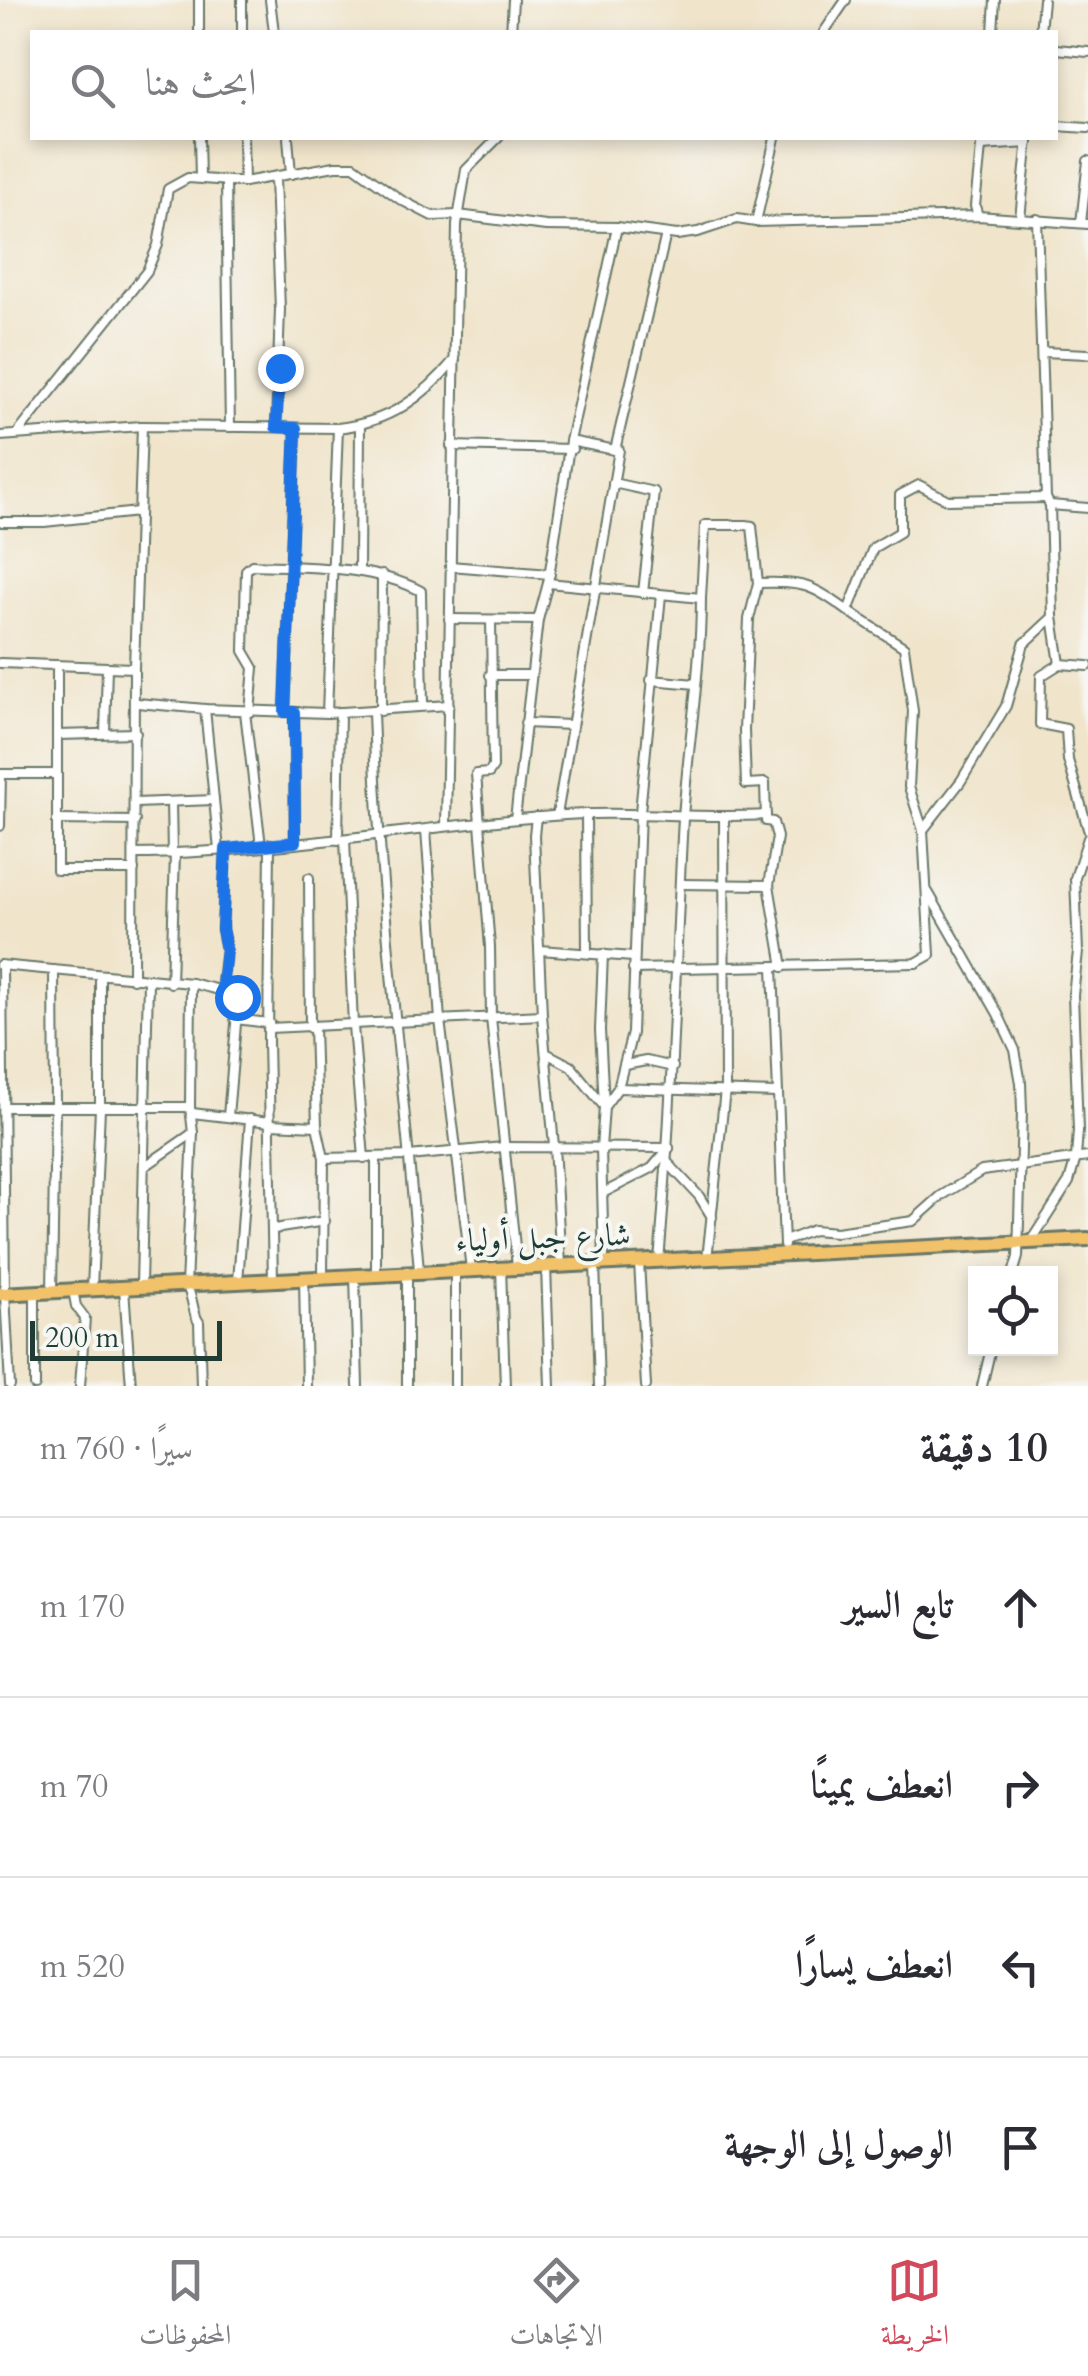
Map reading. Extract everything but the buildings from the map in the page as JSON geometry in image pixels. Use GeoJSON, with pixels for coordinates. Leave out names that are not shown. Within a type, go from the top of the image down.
{"type":"FeatureCollection","features":[{"type":"Feature","properties":{"kind":"highway","name":"شارع جبل أولياء"},"geometry":{"type":"LineString","coordinates":[[3,1294],[708,1258],[784,1248],[1088,1239]]}},
{"type":"Feature","properties":{"kind":"street"},"geometry":{"type":"LineString","coordinates":[[199,0],[199,30]]}},
{"type":"Feature","properties":{"kind":"street"},"geometry":{"type":"LineString","coordinates":[[242,0],[242,30]]}},
{"type":"Feature","properties":{"kind":"street"},"geometry":{"type":"LineString","coordinates":[[270,0],[274,30]]}},
{"type":"Feature","properties":{"kind":"street"},"geometry":{"type":"LineString","coordinates":[[512,30],[513,0]]}},
{"type":"Feature","properties":{"kind":"street"},"geometry":{"type":"LineString","coordinates":[[825,30],[846,0]]}},
{"type":"Feature","properties":{"kind":"street"},"geometry":{"type":"LineString","coordinates":[[993,30],[995,0]]}},
{"type":"Feature","properties":{"kind":"street"},"geometry":{"type":"LineString","coordinates":[[1040,30],[1043,0]]}},
{"type":"Feature","properties":{"kind":"street"},"geometry":{"type":"LineString","coordinates":[[1058,49],[1088,52]]}},
{"type":"Feature","properties":{"kind":"street"},"geometry":{"type":"LineString","coordinates":[[1058,126],[1088,128]]}},
{"type":"Feature","properties":{"kind":"street"},"geometry":{"type":"LineString","coordinates":[[200,140],[200,178]]}},
{"type":"Feature","properties":{"kind":"street"},"geometry":{"type":"LineString","coordinates":[[244,140],[244,182]]}},
{"type":"Feature","properties":{"kind":"street"},"geometry":{"type":"LineString","coordinates":[[288,140],[292,174]]}},
{"type":"Feature","properties":{"kind":"street"},"geometry":{"type":"LineString","coordinates":[[446,826],[458,216],[466,170],[496,140]]}},
{"type":"Feature","properties":{"kind":"street"},"geometry":{"type":"LineString","coordinates":[[756,222],[776,140]]}},
{"type":"Feature","properties":{"kind":"street"},"geometry":{"type":"LineString","coordinates":[[978,216],[974,206],[982,142],[1028,140],[1020,219]]}},
{"type":"Feature","properties":{"kind":"street"},"geometry":{"type":"LineString","coordinates":[[18,433],[147,271],[158,246],[168,189],[178,180],[200,178],[226,184],[354,166],[424,214],[666,234],[698,232],[737,219],[756,222],[978,216],[1084,224],[1088,162]]}},
{"type":"Feature","properties":{"kind":"street"},"geometry":{"type":"LineString","coordinates":[[276,179],[280,310],[276,427]]}},
{"type":"Feature","properties":{"kind":"street"},"geometry":{"type":"LineString","coordinates":[[226,184],[230,426]]}},
{"type":"Feature","properties":{"kind":"street"},"geometry":{"type":"LineString","coordinates":[[1037,219],[1053,617],[1060,664]]}},
{"type":"Feature","properties":{"kind":"street"},"geometry":{"type":"LineString","coordinates":[[515,819],[538,620],[617,227]]}},
{"type":"Feature","properties":{"kind":"street"},"geometry":{"type":"LineString","coordinates":[[615,450],[666,234]]}},
{"type":"Feature","properties":{"kind":"street"},"geometry":{"type":"LineString","coordinates":[[1043,352],[1088,354]]}},
{"type":"Feature","properties":{"kind":"street"},"geometry":{"type":"LineString","coordinates":[[0,436],[142,426],[360,425],[418,398],[455,359]]}},
{"type":"Feature","properties":{"kind":"street"},"geometry":{"type":"LineString","coordinates":[[358,571],[360,425]]}},
{"type":"Feature","properties":{"kind":"street"},"geometry":{"type":"LineString","coordinates":[[133,980],[137,702],[134,668],[142,426]]}},
{"type":"Feature","properties":{"kind":"street"},"geometry":{"type":"LineString","coordinates":[[295,842],[290,712],[296,428]]}},
{"type":"Feature","properties":{"kind":"street"},"geometry":{"type":"LineString","coordinates":[[327,714],[338,428]]}},
{"type":"Feature","properties":{"kind":"street"},"geometry":{"type":"LineString","coordinates":[[451,446],[571,445],[620,450],[557,815]]}},
{"type":"Feature","properties":{"kind":"street"},"geometry":{"type":"LineString","coordinates":[[613,484],[654,492],[643,593]]}},
{"type":"Feature","properties":{"kind":"street"},"geometry":{"type":"LineString","coordinates":[[848,611],[873,548],[900,532],[900,495],[919,485],[948,500],[1048,501],[1088,508]]}},
{"type":"Feature","properties":{"kind":"street"},"geometry":{"type":"LineString","coordinates":[[0,522],[44,522],[138,512]]}},
{"type":"Feature","properties":{"kind":"street"},"geometry":{"type":"LineString","coordinates":[[659,1260],[672,1092],[684,814],[701,648],[707,523],[752,526],[758,583],[749,619],[746,784],[765,782],[766,821],[773,822],[777,837],[769,885],[778,967],[777,1093],[784,1248],[813,1230],[836,1232],[913,1221],[940,1196],[982,1171],[1088,1157]]}},
{"type":"Feature","properties":{"kind":"street"},"geometry":{"type":"LineString","coordinates":[[273,1280],[266,845],[248,712],[254,668],[244,651],[246,570],[252,564],[358,571],[421,591],[423,705]]}},
{"type":"Feature","properties":{"kind":"street"},"geometry":{"type":"LineString","coordinates":[[450,566],[595,588],[701,598]]}},
{"type":"Feature","properties":{"kind":"street"},"geometry":{"type":"LineString","coordinates":[[382,576],[378,836],[393,1023],[410,1156],[413,1271],[407,1386]]}},
{"type":"Feature","properties":{"kind":"street"},"geometry":{"type":"LineString","coordinates":[[633,969],[922,961],[931,950],[923,830],[909,787],[914,711],[904,647],[815,587],[788,582],[758,583]]}},
{"type":"Feature","properties":{"kind":"street"},"geometry":{"type":"LineString","coordinates":[[604,1107],[618,1088],[632,1033],[640,812],[661,595]]}},
{"type":"Feature","properties":{"kind":"street"},"geometry":{"type":"LineString","coordinates":[[923,830],[961,781],[1006,706],[1024,644],[1053,617]]}},
{"type":"Feature","properties":{"kind":"street"},"geometry":{"type":"LineString","coordinates":[[449,619],[538,620]]}},
{"type":"Feature","properties":{"kind":"street"},"geometry":{"type":"LineString","coordinates":[[491,620],[493,767],[491,772],[476,774],[490,946],[491,1018],[517,1266]]}},
{"type":"Feature","properties":{"kind":"street"},"geometry":{"type":"LineString","coordinates":[[0,663],[134,668]]}},
{"type":"Feature","properties":{"kind":"street"},"geometry":{"type":"LineString","coordinates":[[1088,666],[1060,664],[1041,676],[1040,724],[1066,728],[1068,760],[1088,829]]}},
{"type":"Feature","properties":{"kind":"street"},"geometry":{"type":"LineString","coordinates":[[57,665],[57,870],[134,870]]}},
{"type":"Feature","properties":{"kind":"street"},"geometry":{"type":"LineString","coordinates":[[104,733],[107,667]]}},
{"type":"Feature","properties":{"kind":"street"},"geometry":{"type":"LineString","coordinates":[[490,674],[530,676]]}},
{"type":"Feature","properties":{"kind":"street"},"geometry":{"type":"LineString","coordinates":[[651,680],[696,684]]}},
{"type":"Feature","properties":{"kind":"street"},"geometry":{"type":"LineString","coordinates":[[137,702],[205,710],[327,714],[449,705]]}},
{"type":"Feature","properties":{"kind":"street"},"geometry":{"type":"LineString","coordinates":[[205,710],[223,849],[222,929],[226,949],[222,990]]}},
{"type":"Feature","properties":{"kind":"street"},"geometry":{"type":"LineString","coordinates":[[340,712],[341,840],[364,1158]]}},
{"type":"Feature","properties":{"kind":"street"},"geometry":{"type":"LineString","coordinates":[[525,722],[571,724]]}},
{"type":"Feature","properties":{"kind":"street"},"geometry":{"type":"LineString","coordinates":[[57,735],[136,733]]}},
{"type":"Feature","properties":{"kind":"street"},"geometry":{"type":"LineString","coordinates":[[0,826],[1,774],[57,774]]}},
{"type":"Feature","properties":{"kind":"street"},"geometry":{"type":"LineString","coordinates":[[135,803],[214,800]]}},
{"type":"Feature","properties":{"kind":"street"},"geometry":{"type":"LineString","coordinates":[[171,802],[171,983]]}},
{"type":"Feature","properties":{"kind":"street"},"geometry":{"type":"LineString","coordinates":[[586,814],[587,953]]}},
{"type":"Feature","properties":{"kind":"street"},"geometry":{"type":"LineString","coordinates":[[134,854],[341,840],[557,815],[766,815]]}},
{"type":"Feature","properties":{"kind":"street"},"geometry":{"type":"LineString","coordinates":[[708,1258],[724,1090],[724,816]]}},
{"type":"Feature","properties":{"kind":"street"},"geometry":{"type":"LineString","coordinates":[[536,817],[542,1015],[554,1146],[550,1386]]}},
{"type":"Feature","properties":{"kind":"street"},"geometry":{"type":"LineString","coordinates":[[57,820],[134,821]]}},
{"type":"Feature","properties":{"kind":"street"},"geometry":{"type":"LineString","coordinates":[[426,830],[440,1020],[470,1269]]}},
{"type":"Feature","properties":{"kind":"street"},"geometry":{"type":"LineString","coordinates":[[1015,1266],[1024,1242],[1069,1182],[1076,1158],[1072,995],[1078,952],[1074,878],[1088,838]]}},
{"type":"Feature","properties":{"kind":"street"},"geometry":{"type":"LineString","coordinates":[[1074,878],[1088,876]]}},
{"type":"Feature","properties":{"kind":"street"},"geometry":{"type":"LineString","coordinates":[[309,878],[312,1028],[318,1126],[324,1158],[323,1276]]}},
{"type":"Feature","properties":{"kind":"street"},"geometry":{"type":"LineString","coordinates":[[680,884],[769,885]]}},
{"type":"Feature","properties":{"kind":"street"},"geometry":{"type":"LineString","coordinates":[[928,890],[1014,1050],[1022,1084],[1019,1165],[1024,1242]]}},
{"type":"Feature","properties":{"kind":"street"},"geometry":{"type":"LineString","coordinates":[[540,950],[633,956]]}},
{"type":"Feature","properties":{"kind":"street"},"geometry":{"type":"LineString","coordinates":[[598,1386],[605,1192],[600,1030],[603,954]]}},
{"type":"Feature","properties":{"kind":"street"},"geometry":{"type":"LineString","coordinates":[[10,1386],[3,1294],[1,966],[191,983],[237,997],[228,1116]]}},
{"type":"Feature","properties":{"kind":"street"},"geometry":{"type":"LineString","coordinates":[[52,1291],[54,970]]}},
{"type":"Feature","properties":{"kind":"street"},"geometry":{"type":"LineString","coordinates":[[92,1289],[100,1108],[100,976]]}},
{"type":"Feature","properties":{"kind":"street"},"geometry":{"type":"LineString","coordinates":[[142,1286],[148,981]]}},
{"type":"Feature","properties":{"kind":"street"},"geometry":{"type":"LineString","coordinates":[[191,983],[193,1134],[186,1285],[194,1297],[194,1315],[199,1322],[202,1386]]}},
{"type":"Feature","properties":{"kind":"street"},"geometry":{"type":"LineString","coordinates":[[235,1018],[312,1028],[542,1015]]}},
{"type":"Feature","properties":{"kind":"street"},"geometry":{"type":"LineString","coordinates":[[546,1053],[571,1066],[604,1107]]}},
{"type":"Feature","properties":{"kind":"street"},"geometry":{"type":"LineString","coordinates":[[624,1065],[646,1062],[673,1066]]}},
{"type":"Feature","properties":{"kind":"street"},"geometry":{"type":"LineString","coordinates":[[618,1088],[777,1093]]}},
{"type":"Feature","properties":{"kind":"street"},"geometry":{"type":"LineString","coordinates":[[2,1107],[147,1107],[318,1126]]}},
{"type":"Feature","properties":{"kind":"street"},"geometry":{"type":"LineString","coordinates":[[238,1282],[250,1119]]}},
{"type":"Feature","properties":{"kind":"street"},"geometry":{"type":"LineString","coordinates":[[144,1166],[193,1134]]}},
{"type":"Feature","properties":{"kind":"street"},"geometry":{"type":"LineString","coordinates":[[324,1158],[410,1156],[502,1147],[668,1148]]}},
{"type":"Feature","properties":{"kind":"street"},"geometry":{"type":"LineString","coordinates":[[605,1192],[652,1168],[668,1148]]}},
{"type":"Feature","properties":{"kind":"street"},"geometry":{"type":"LineString","coordinates":[[376,1158],[376,1274]]}},
{"type":"Feature","properties":{"kind":"street"},"geometry":{"type":"LineString","coordinates":[[668,1163],[699,1196],[712,1217]]}},
{"type":"Feature","properties":{"kind":"street"},"geometry":{"type":"LineString","coordinates":[[274,1229],[324,1221]]}},
{"type":"Feature","properties":{"kind":"street"},"geometry":{"type":"LineString","coordinates":[[639,1262],[646,1386]]}},
{"type":"Feature","properties":{"kind":"street"},"geometry":{"type":"LineString","coordinates":[[501,1267],[505,1386]]}},
{"type":"Feature","properties":{"kind":"street"},"geometry":{"type":"LineString","coordinates":[[455,1386],[456,1269]]}},
{"type":"Feature","properties":{"kind":"street"},"geometry":{"type":"LineString","coordinates":[[355,1275],[358,1386]]}},
{"type":"Feature","properties":{"kind":"street"},"geometry":{"type":"LineString","coordinates":[[304,1278],[306,1386]]}},
{"type":"Feature","properties":{"kind":"street"},"geometry":{"type":"LineString","coordinates":[[124,1288],[131,1386]]}},
{"type":"Feature","properties":{"kind":"street"},"geometry":{"type":"LineString","coordinates":[[73,1290],[76,1306],[85,1318],[80,1386]]}},
{"type":"Feature","properties":{"kind":"street"},"geometry":{"type":"LineString","coordinates":[[35,1386],[36,1292]]}},
{"type":"Feature","properties":{"kind":"street"},"geometry":{"type":"LineString","coordinates":[[982,1386],[989,1356]]}},
{"type":"Feature","properties":{"kind":"route"},"geometry":{"type":"LineString","coordinates":[[237,997],[222,990],[226,849],[295,842],[294,712],[285,712],[296,428],[276,427],[280,368]]}}]}
